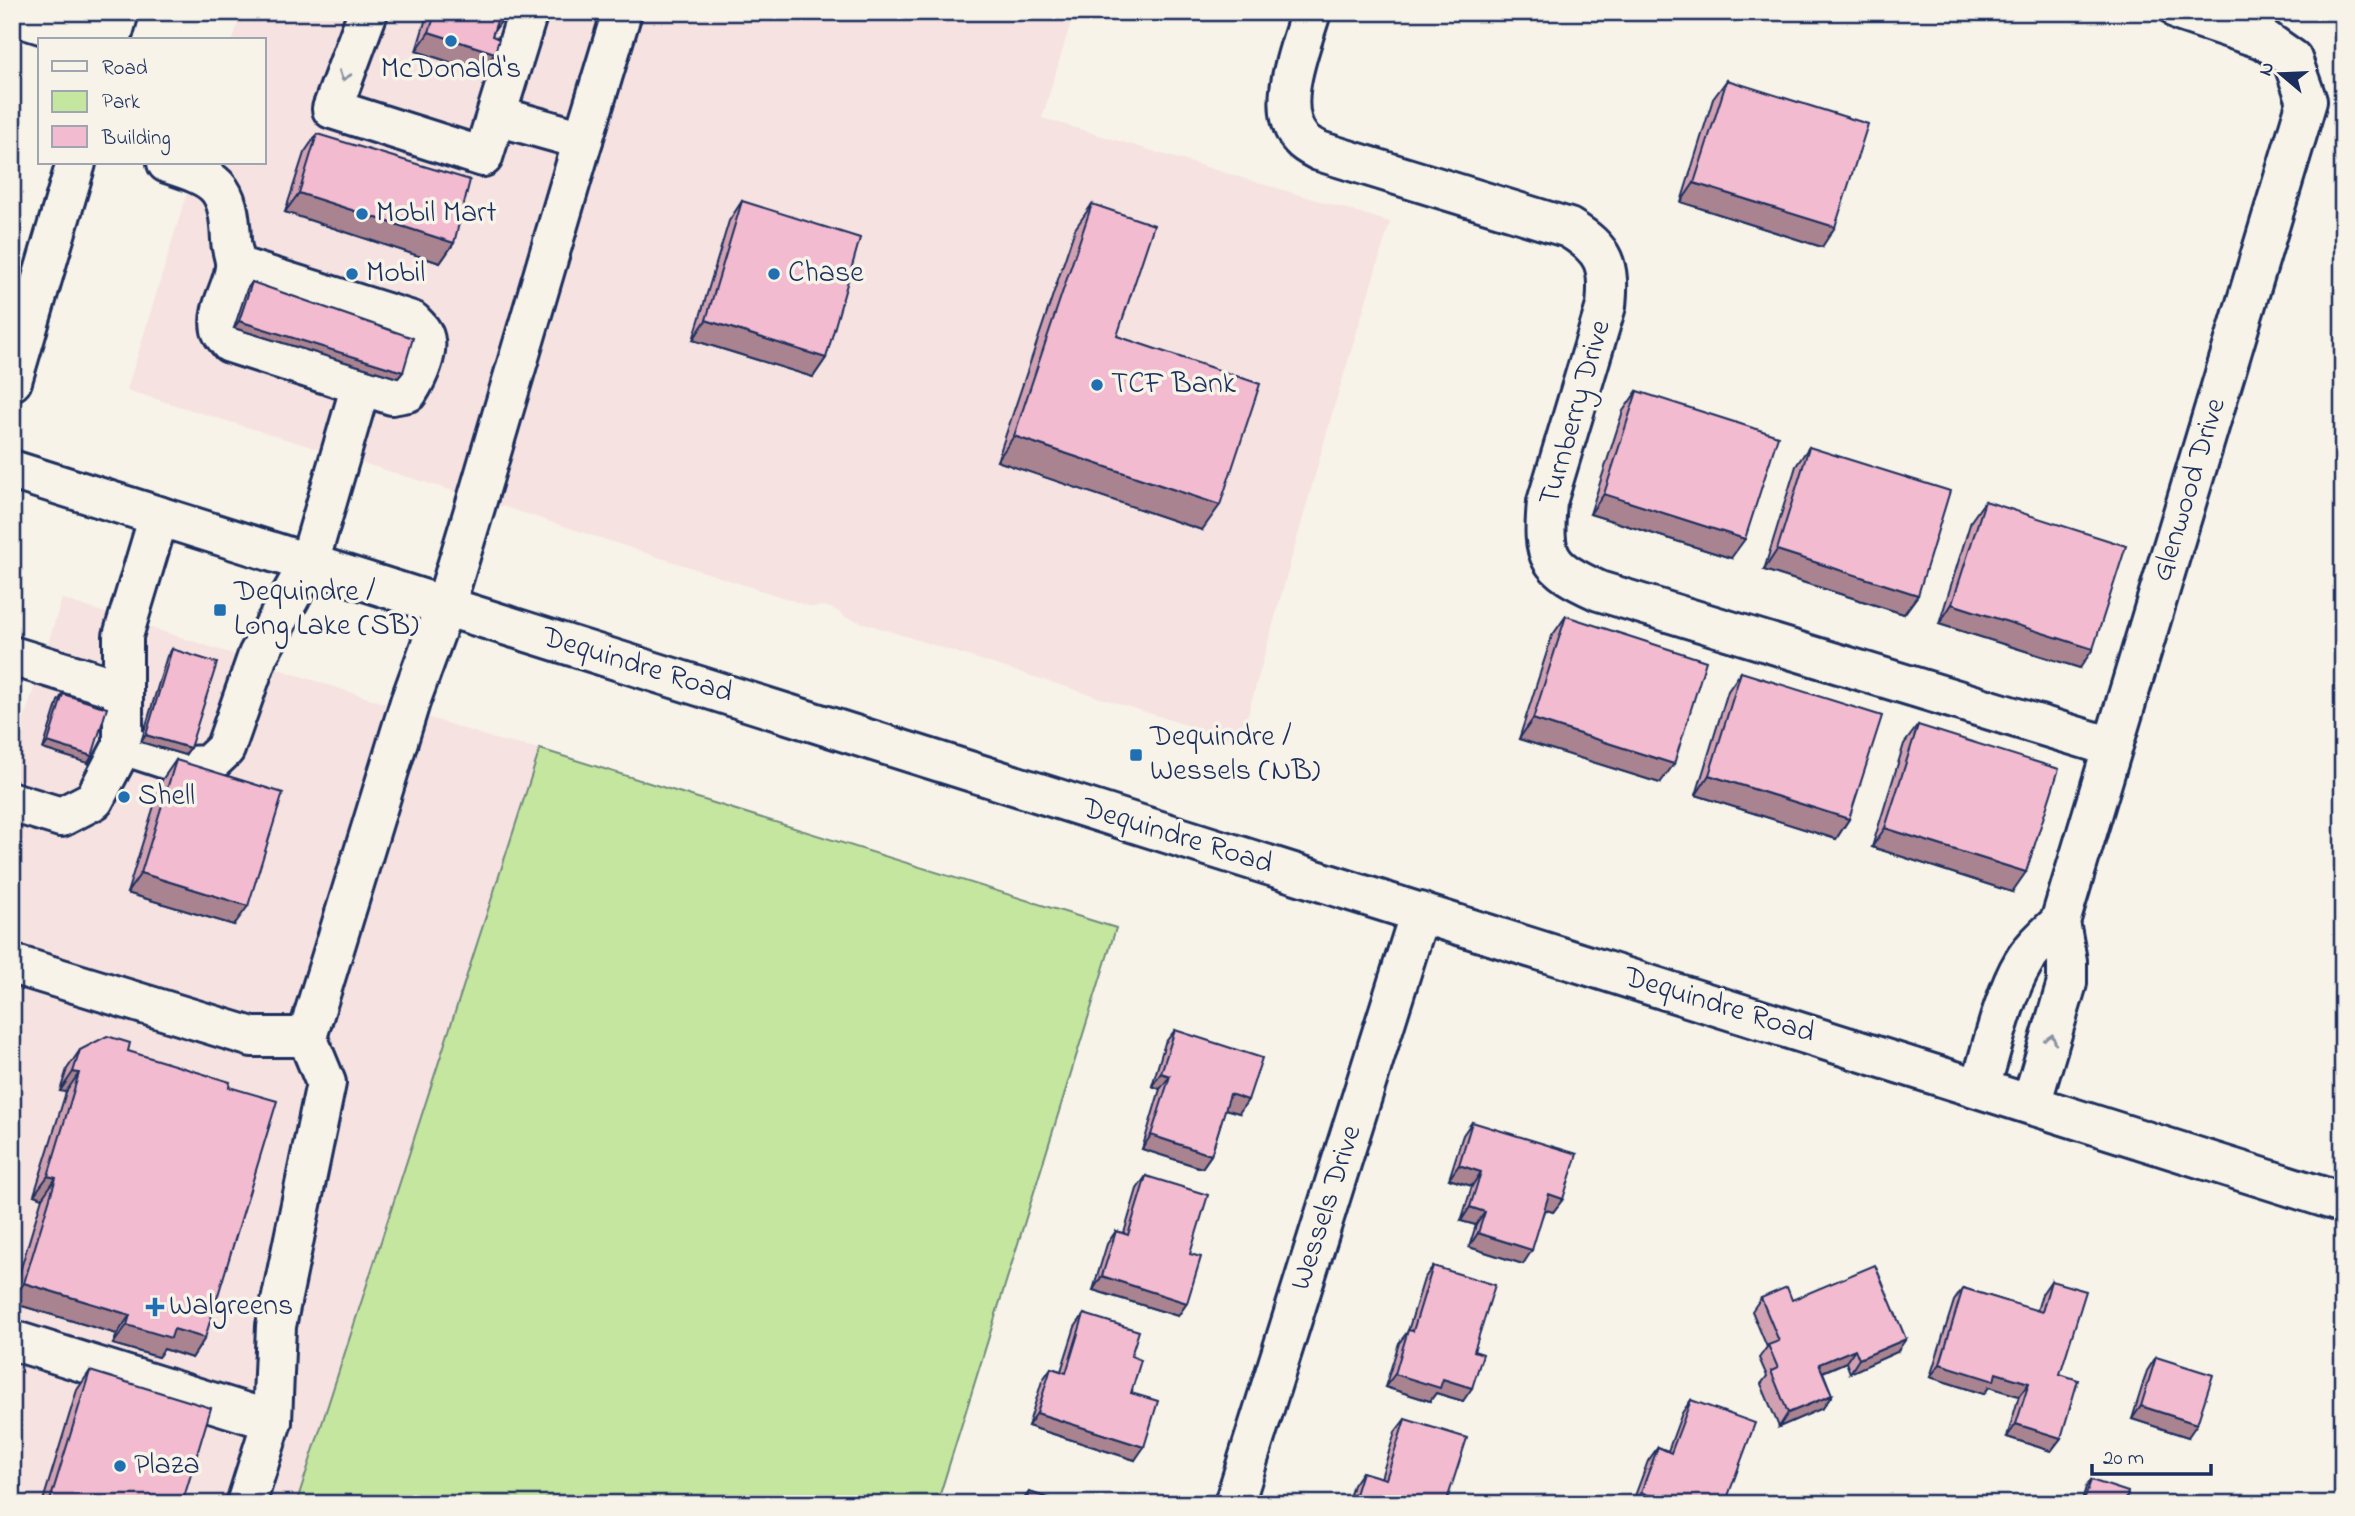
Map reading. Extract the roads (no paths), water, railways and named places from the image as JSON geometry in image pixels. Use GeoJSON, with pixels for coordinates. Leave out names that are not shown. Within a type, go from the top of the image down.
{"type":"FeatureCollection","features":[{"type":"Feature","properties":{"kind":"street"},"geometry":{"type":"LineString","coordinates":[[112,38],[119,12]]}},
{"type":"Feature","properties":{"kind":"street"},"geometry":{"type":"LineString","coordinates":[[368,12],[332,109],[483,157],[527,12]]}},
{"type":"Feature","properties":{"kind":"street"},"geometry":{"type":"LineString","coordinates":[[246,1504],[272,1421],[275,1326],[326,1083],[307,1037],[410,702],[445,606],[622,12]]}},
{"type":"Feature","properties":{"kind":"street","name":"Turnberry Drive"},"geometry":{"type":"LineString","coordinates":[[1311,12],[1289,99],[1293,121],[1301,138],[1319,151],[1330,155],[1569,228],[1590,241],[1604,261],[1609,279],[1606,306],[1547,502],[1544,531],[1547,553],[1566,576],[1599,591],[2112,747]]}},
{"type":"Feature","properties":{"kind":"street","name":"Glenwood Drive"},"geometry":{"type":"LineString","coordinates":[[2031,1104],[2067,983],[2067,961],[2060,922],[2307,101],[2292,59],[2265,40],[2181,12]]}},
{"type":"Feature","properties":{"kind":"street"},"geometry":{"type":"LineString","coordinates":[[12,15],[87,38]]}},
{"type":"Feature","properties":{"kind":"street"},"geometry":{"type":"LineString","coordinates":[[497,116],[583,140]]}},
{"type":"Feature","properties":{"kind":"street"},"geometry":{"type":"LineString","coordinates":[[12,381],[76,164]]}},
{"type":"Feature","properties":{"kind":"street"},"geometry":{"type":"LineString","coordinates":[[170,164],[211,179],[224,194],[236,266],[221,316],[221,330],[230,343],[392,395],[408,392],[416,379],[426,344],[422,332],[412,321],[236,266]]}},
{"type":"Feature","properties":{"kind":"street"},"geometry":{"type":"LineString","coordinates":[[123,745],[187,766],[208,765],[225,749],[258,655],[309,563],[361,385]]}},
{"type":"Feature","properties":{"kind":"street","name":"Dequindre Road"},"geometry":{"type":"LineString","coordinates":[[12,470],[2343,1203]]}},
{"type":"Feature","properties":{"kind":"street"},"geometry":{"type":"LineString","coordinates":[[12,802],[61,817],[94,800],[123,745],[123,636],[159,516]]}},
{"type":"Feature","properties":{"kind":"street"},"geometry":{"type":"LineString","coordinates":[[12,656],[123,690]]}},
{"type":"Feature","properties":{"kind":"street","name":"Wessels Drive"},"geometry":{"type":"LineString","coordinates":[[1234,1504],[1420,912]]}},
{"type":"Feature","properties":{"kind":"street","name":"Glenwood Drive"},"geometry":{"type":"LineString","coordinates":[[1980,1088],[2010,991],[2022,964],[2060,922]]}},
{"type":"Feature","properties":{"kind":"street"},"geometry":{"type":"LineString","coordinates":[[12,964],[252,1037],[307,1037]]}},
{"type":"Feature","properties":{"kind":"street"},"geometry":{"type":"LineString","coordinates":[[12,1340],[272,1421]]}},
{"type":"Feature","properties":{"kind":"place","name":"McDonald's"},"geometry":{"type":"Point","coordinates":[451,41]}},
{"type":"Feature","properties":{"kind":"place","name":"Mobil Mart"},"geometry":{"type":"Point","coordinates":[362,214]}},
{"type":"Feature","properties":{"kind":"place","name":"Mobil"},"geometry":{"type":"Point","coordinates":[352,274]}},
{"type":"Feature","properties":{"kind":"place","name":"Chase"},"geometry":{"type":"Point","coordinates":[774,274]}},
{"type":"Feature","properties":{"kind":"place","name":"TCF Bank"},"geometry":{"type":"Point","coordinates":[1097,385]}},
{"type":"Feature","properties":{"kind":"place","name":"Dequindre / Long Lake (SB)"},"geometry":{"type":"Point","coordinates":[220,610]}},
{"type":"Feature","properties":{"kind":"place","name":"Dequindre / Wessels (NB)"},"geometry":{"type":"Point","coordinates":[1136,755]}},
{"type":"Feature","properties":{"kind":"place","name":"Shell"},"geometry":{"type":"Point","coordinates":[124,797]}},
{"type":"Feature","properties":{"kind":"place","name":"Walgreens"},"geometry":{"type":"Point","coordinates":[155,1307]}},
{"type":"Feature","properties":{"kind":"place","name":"Plaza"},"geometry":{"type":"Point","coordinates":[120,1466]}}]}
